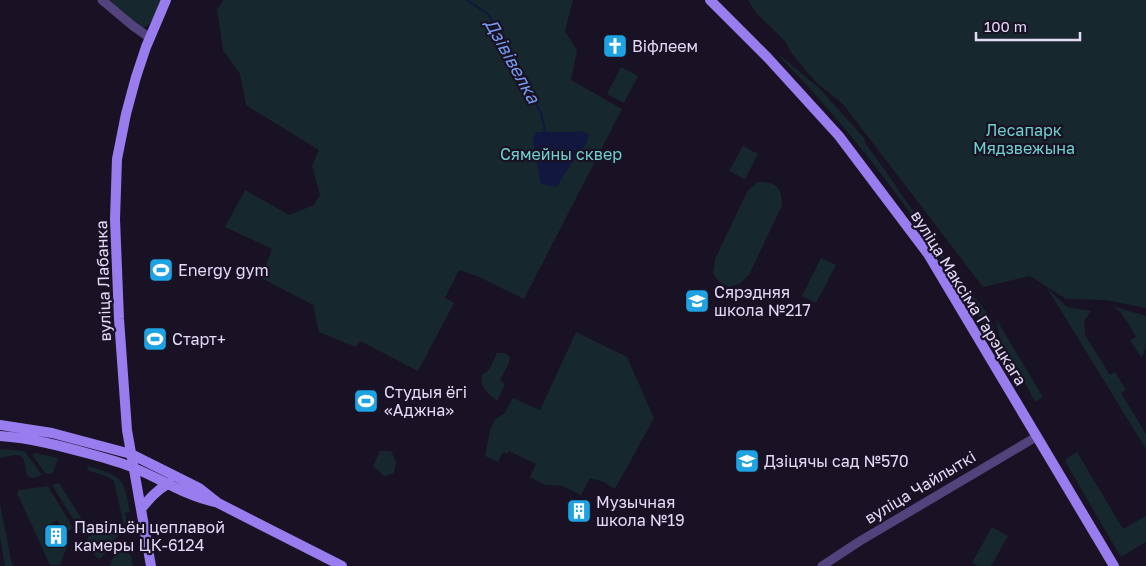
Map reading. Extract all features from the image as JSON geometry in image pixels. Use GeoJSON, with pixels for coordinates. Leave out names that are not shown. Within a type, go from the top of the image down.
{"type":"FeatureCollection","features":[{"type":"Feature","properties":{"kind":"main road","name":"вуліца Лабанка"},"geometry":{"type":"LineString","coordinates":[[151,566],[127,430],[117,285],[115,219],[117,159],[126,114],[136,77],[166,0]]}},
{"type":"Feature","properties":{"kind":"main road","name":"вуліца Максіма Гарэцкага"},"geometry":{"type":"LineString","coordinates":[[710,0],[768,58],[839,136],[928,254],[1114,566]]}},
{"type":"Feature","properties":{"kind":"main road"},"geometry":{"type":"LineString","coordinates":[[0,425],[52,432],[131,454],[199,488],[218,503],[342,566]]}},
{"type":"Feature","properties":{"kind":"main road"},"geometry":{"type":"LineString","coordinates":[[105,447],[120,441],[127,430]]}},
{"type":"Feature","properties":{"kind":"main road"},"geometry":{"type":"LineString","coordinates":[[0,436],[32,440],[102,457],[133,468],[202,499],[218,503]]}},
{"type":"Feature","properties":{"kind":"main road"},"geometry":{"type":"LineString","coordinates":[[141,508],[168,483]]}},
{"type":"Feature","properties":{"kind":"street"},"geometry":{"type":"LineString","coordinates":[[102,0],[150,38]]}},
{"type":"Feature","properties":{"kind":"street","name":"вуліца Чайлыткі"},"geometry":{"type":"LineString","coordinates":[[822,566],[860,541],[1036,437]]}},
{"type":"Feature","properties":{"kind":"green space"},"geometry":{"type":"Polygon","coordinates":[[[109,0],[161,0],[152,20],[143,28],[109,0]]]}},
{"type":"Feature","properties":{"kind":"green space","name":"Сямейны сквер"},"geometry":{"type":"Polygon","coordinates":[[[224,0],[573,0],[565,31],[577,50],[571,80],[622,109],[524,299],[477,276],[459,270],[445,298],[454,303],[418,371],[360,341],[356,347],[319,332],[313,305],[261,278],[272,249],[225,227],[245,190],[289,215],[314,205],[320,195],[312,166],[319,150],[246,105],[240,74],[223,50],[217,9],[224,0]]]}},
{"type":"Feature","properties":{"kind":"green space","name":"Лесапарк Мядзвежына"},"geometry":{"type":"Polygon","coordinates":[[[748,0],[1146,0],[1146,308],[1106,300],[1066,299],[1030,276],[983,287],[843,104],[817,83],[790,51],[786,42],[756,13],[748,0]]]}},
{"type":"Feature","properties":{"kind":"green space"},"geometry":{"type":"Polygon","coordinates":[[[781,56],[820,89],[864,138],[865,143],[957,275],[991,318],[995,339],[993,341],[945,263],[888,182],[825,105],[781,56]]]}},
{"type":"Feature","properties":{"kind":"green space"},"geometry":{"type":"Polygon","coordinates":[[[621,67],[638,76],[624,103],[607,94],[621,67]]]}},
{"type":"Feature","properties":{"kind":"green space"},"geometry":{"type":"Polygon","coordinates":[[[743,146],[758,154],[745,179],[729,171],[743,146]]]}},
{"type":"Feature","properties":{"kind":"green space"},"geometry":{"type":"Polygon","coordinates":[[[758,182],[769,183],[777,187],[781,194],[782,205],[749,275],[739,284],[728,287],[719,282],[713,273],[715,259],[748,190],[758,182]]]}},
{"type":"Feature","properties":{"kind":"green space"},"geometry":{"type":"Polygon","coordinates":[[[821,258],[836,265],[816,303],[802,296],[821,258]]]}},
{"type":"Feature","properties":{"kind":"green space"},"geometry":{"type":"Polygon","coordinates":[[[1047,288],[1067,307],[1091,311],[1084,321],[1085,335],[1110,375],[1115,372],[1126,390],[1121,393],[1146,434],[1146,449],[1047,288]]]}},
{"type":"Feature","properties":{"kind":"green space"},"geometry":{"type":"Polygon","coordinates":[[[1112,306],[1146,316],[1146,344],[1143,356],[1141,357],[1130,340],[1136,337],[1128,324],[1120,312],[1112,306]]]}},
{"type":"Feature","properties":{"kind":"green space"},"geometry":{"type":"Polygon","coordinates":[[[996,319],[1043,397],[1035,402],[1022,377],[1001,345],[996,319]]]}},
{"type":"Feature","properties":{"kind":"green space"},"geometry":{"type":"Polygon","coordinates":[[[576,332],[627,357],[654,418],[615,489],[604,482],[590,478],[581,495],[563,486],[545,485],[530,477],[536,464],[509,451],[507,454],[503,452],[498,462],[485,456],[490,430],[495,419],[504,414],[513,398],[540,410],[576,332]]]}},
{"type":"Feature","properties":{"kind":"green space"},"geometry":{"type":"Polygon","coordinates":[[[497,353],[505,353],[510,357],[500,380],[505,384],[497,401],[485,390],[482,384],[482,375],[489,370],[497,353]]]}},
{"type":"Feature","properties":{"kind":"green space"},"geometry":{"type":"Polygon","coordinates":[[[0,449],[24,451],[41,474],[40,476],[32,478],[27,474],[25,462],[21,456],[15,455],[0,458],[0,449]]]}},
{"type":"Feature","properties":{"kind":"green space"},"geometry":{"type":"Polygon","coordinates":[[[380,451],[391,451],[396,462],[394,473],[384,476],[373,466],[380,451]]]}},
{"type":"Feature","properties":{"kind":"green space"},"geometry":{"type":"Polygon","coordinates":[[[1077,452],[1123,529],[1146,516],[1146,542],[1124,555],[1121,556],[1119,554],[1065,461],[1077,452]]]}},
{"type":"Feature","properties":{"kind":"green space"},"geometry":{"type":"Polygon","coordinates":[[[36,453],[58,458],[53,473],[45,473],[33,456],[36,453]]]}},
{"type":"Feature","properties":{"kind":"green space"},"geometry":{"type":"Polygon","coordinates":[[[88,466],[115,476],[123,485],[130,512],[125,513],[126,522],[124,526],[114,481],[87,470],[88,466]]]}},
{"type":"Feature","properties":{"kind":"green space"},"geometry":{"type":"Polygon","coordinates":[[[59,483],[88,529],[83,535],[52,485],[59,483]]]}},
{"type":"Feature","properties":{"kind":"green space"},"geometry":{"type":"Polygon","coordinates":[[[48,486],[73,528],[66,533],[57,520],[52,523],[56,529],[48,534],[55,545],[63,540],[67,546],[60,565],[50,565],[17,493],[19,490],[48,486]]]}},
{"type":"Feature","properties":{"kind":"green space"},"geometry":{"type":"Polygon","coordinates":[[[0,504],[13,566],[5,566],[0,537],[0,504]]]}},
{"type":"Feature","properties":{"kind":"green space"},"geometry":{"type":"Polygon","coordinates":[[[992,527],[1008,536],[991,566],[978,566],[972,563],[992,527]]]}},
{"type":"Feature","properties":{"kind":"green space"},"geometry":{"type":"Polygon","coordinates":[[[118,529],[122,530],[102,557],[100,559],[96,557],[87,543],[88,537],[118,529]]]}},
{"type":"Feature","properties":{"kind":"green space"},"geometry":{"type":"Polygon","coordinates":[[[121,549],[129,553],[133,566],[110,566],[111,561],[121,549]]]}},
{"type":"Feature","properties":{"kind":"shaded area"},"geometry":{"type":"Polygon","coordinates":[[[581,131],[589,134],[586,144],[557,187],[541,184],[533,142],[536,132],[581,131]]]}},
{"type":"Feature","properties":{"kind":"waterway","name":"Дзівівелка"},"geometry":{"type":"LineString","coordinates":[[467,0],[489,15],[513,64],[541,113],[545,132]]}},
{"type":"Feature","properties":{"kind":"place","name":"Віфлеем"},"geometry":{"type":"Point","coordinates":[615,46]}},
{"type":"Feature","properties":{"kind":"place","name":"Energy gym"},"geometry":{"type":"Point","coordinates":[161,270]}},
{"type":"Feature","properties":{"kind":"place","name":"Сярэдняя школа №217"},"geometry":{"type":"Point","coordinates":[697,301]}},
{"type":"Feature","properties":{"kind":"place","name":"Старт+"},"geometry":{"type":"Point","coordinates":[155,339]}},
{"type":"Feature","properties":{"kind":"place","name":"Студыя ёгі «Аджна»"},"geometry":{"type":"Point","coordinates":[366,401]}},
{"type":"Feature","properties":{"kind":"place","name":"Дзіцячы сад №570"},"geometry":{"type":"Point","coordinates":[747,461]}},
{"type":"Feature","properties":{"kind":"place","name":"Музычная школа №19"},"geometry":{"type":"Point","coordinates":[579,511]}},
{"type":"Feature","properties":{"kind":"place","name":"Павільён цеплавой камеры ЦК-6124"},"geometry":{"type":"Point","coordinates":[56,536]}}]}
